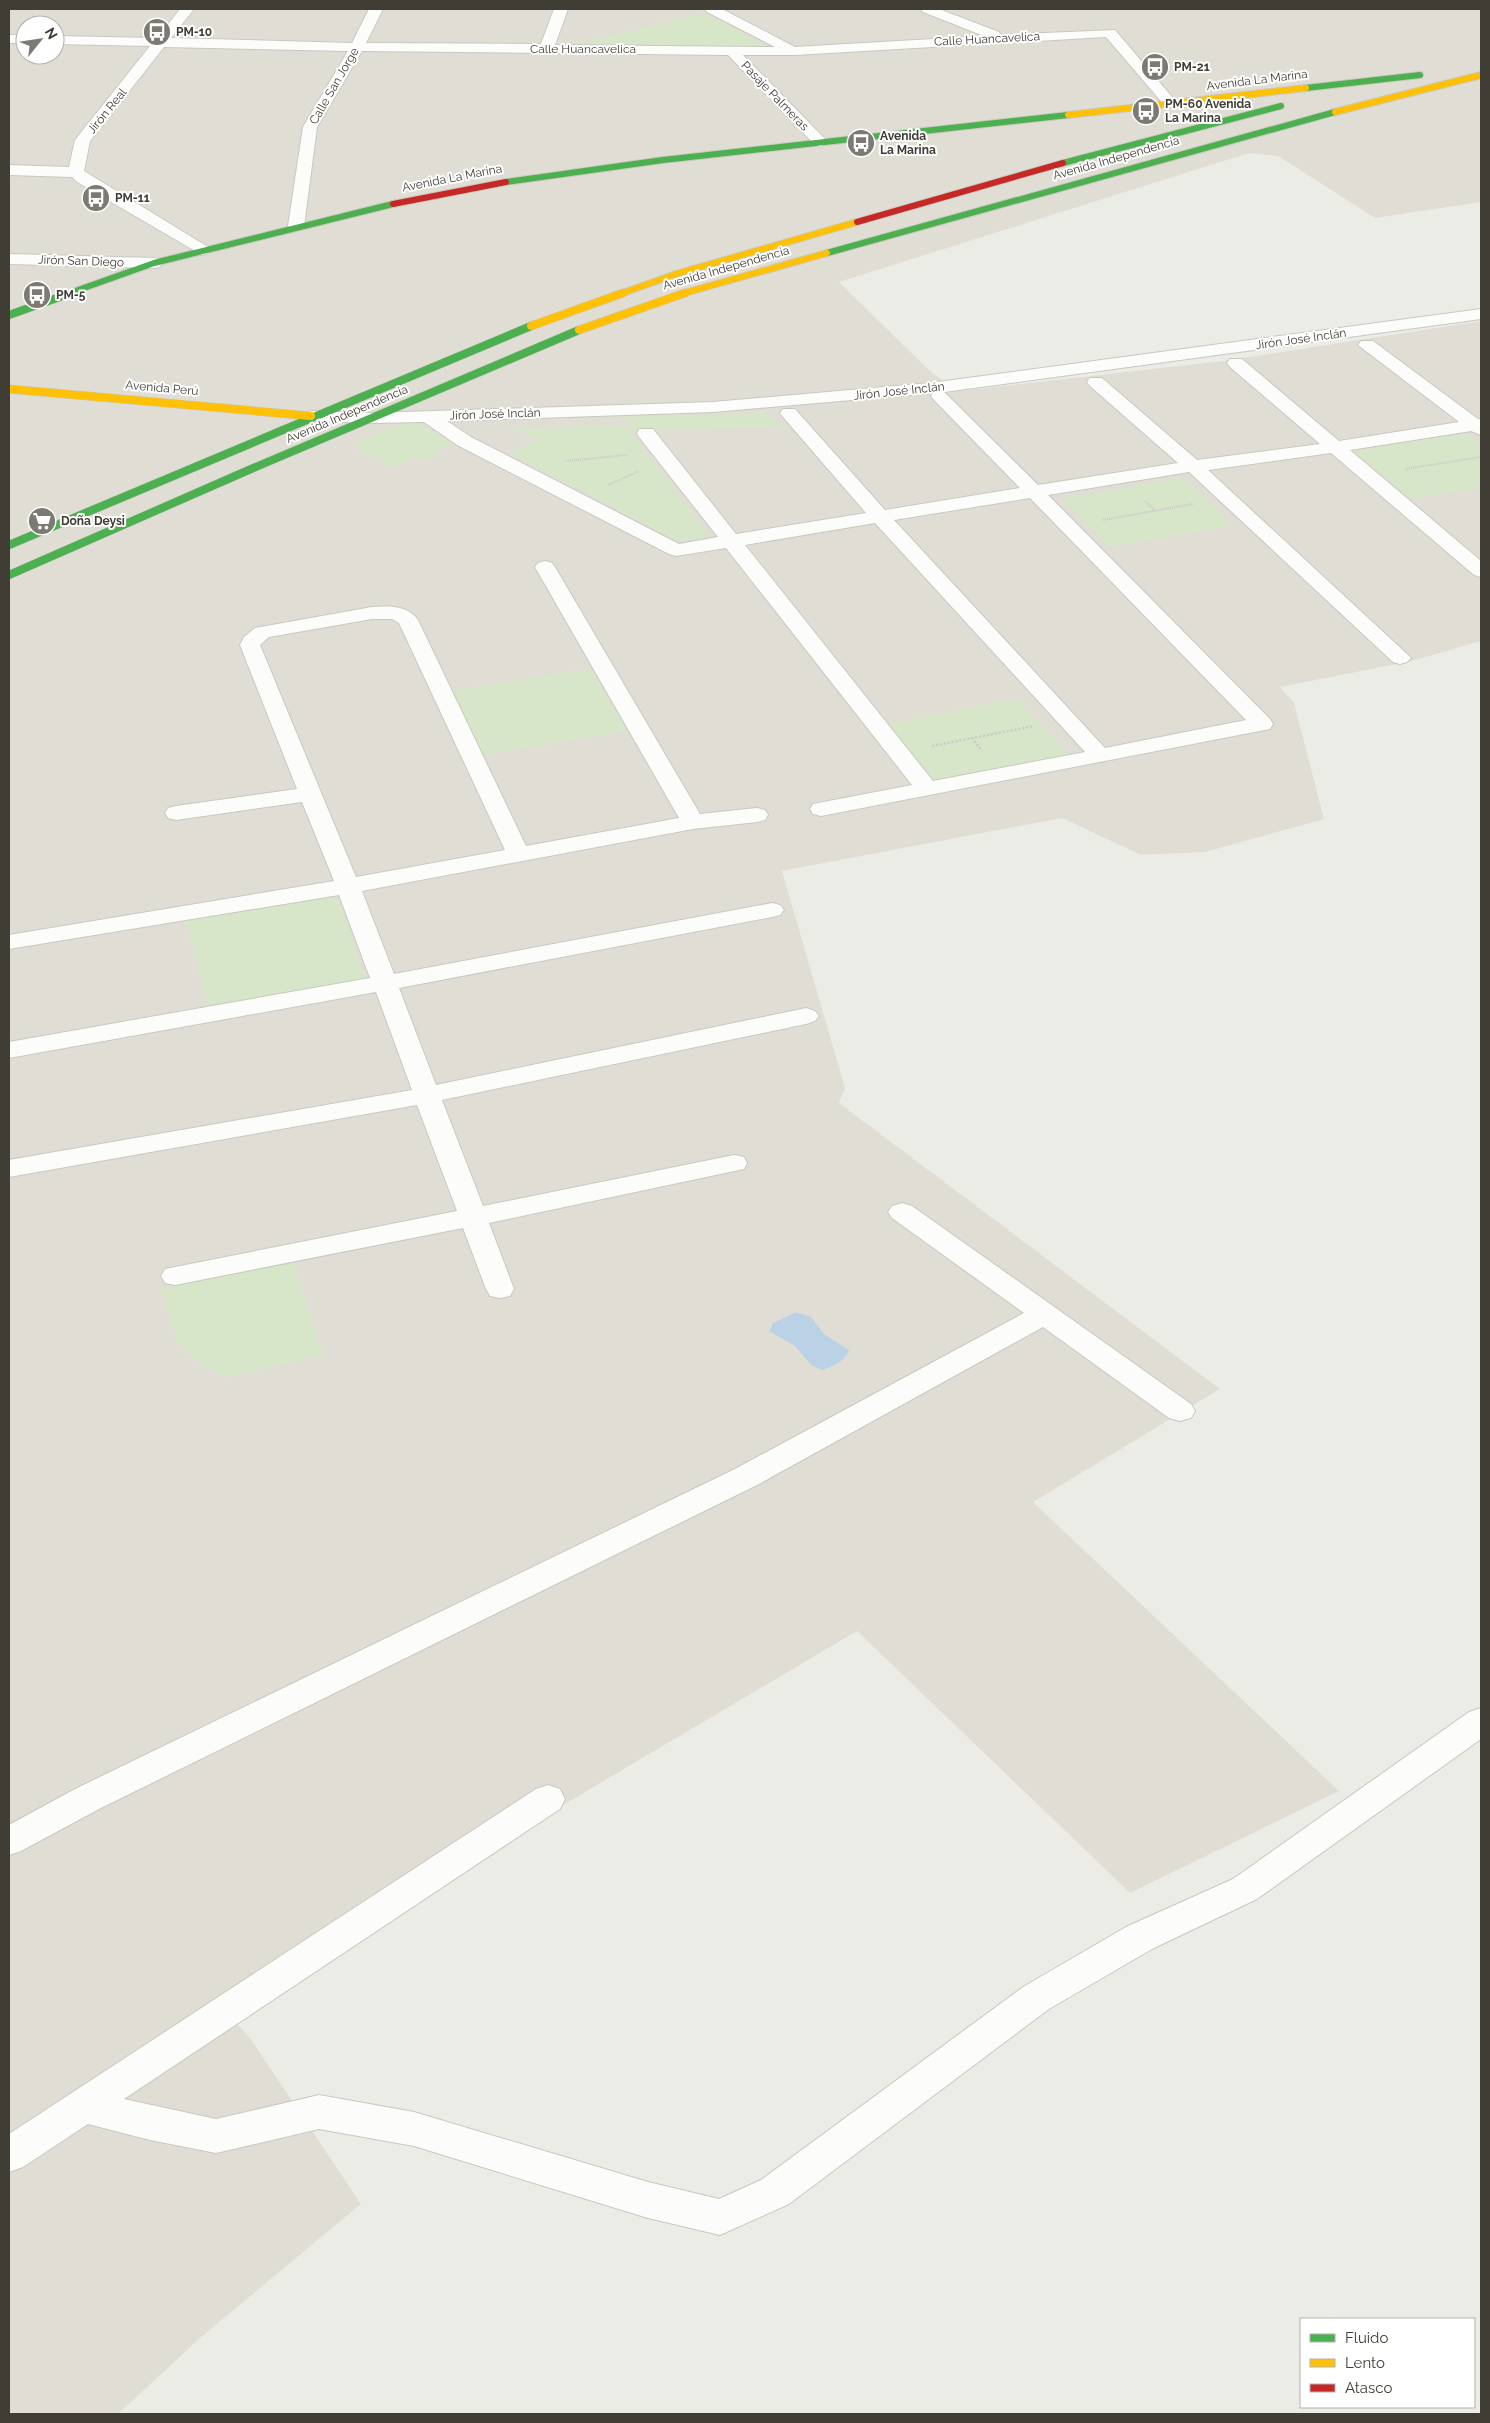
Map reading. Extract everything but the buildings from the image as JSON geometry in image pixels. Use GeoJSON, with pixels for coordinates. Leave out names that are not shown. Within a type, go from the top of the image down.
{"type":"FeatureCollection","features":[{"type":"Feature","properties":{"kind":"main road","name":"Avenida La Marina"},"geometry":{"type":"LineString","coordinates":[[9,315],[154,263],[202,250],[409,200],[523,179],[820,142],[1481,69]]}},
{"type":"Feature","properties":{"kind":"main road","name":"Avenida Independencia"},"geometry":{"type":"LineString","coordinates":[[9,576],[608,318],[723,282],[1000,206],[1243,136],[1481,75]]}},
{"type":"Feature","properties":{"kind":"main road","name":"Avenida Independencia"},"geometry":{"type":"LineString","coordinates":[[9,545],[534,325],[676,274],[967,191],[1236,118],[1401,77]]}},
{"type":"Feature","properties":{"kind":"main road"},"geometry":{"type":"LineString","coordinates":[[1197,101],[1205,108],[1236,118]]}},
{"type":"Feature","properties":{"kind":"main road"},"geometry":{"type":"LineString","coordinates":[[967,191],[1000,206]]}},
{"type":"Feature","properties":{"kind":"main road"},"geometry":{"type":"LineString","coordinates":[[534,325],[567,336]]}},
{"type":"Feature","properties":{"kind":"main road","name":"Avenida Perú"},"geometry":{"type":"LineString","coordinates":[[9,389],[314,416]]}},
{"type":"Feature","properties":{"kind":"main road"},"geometry":{"type":"LineString","coordinates":[[9,561],[25,569]]}},
{"type":"Feature","properties":{"kind":"street","name":"Jirón Real"},"geometry":{"type":"LineString","coordinates":[[76,172],[83,140],[187,9]]}},
{"type":"Feature","properties":{"kind":"street","name":"Calle San Jorge"},"geometry":{"type":"LineString","coordinates":[[296,226],[310,126],[357,48],[376,9]]}},
{"type":"Feature","properties":{"kind":"street"},"geometry":{"type":"LineString","coordinates":[[546,49],[561,9]]}},
{"type":"Feature","properties":{"kind":"street"},"geometry":{"type":"LineString","coordinates":[[712,9],[794,51]]}},
{"type":"Feature","properties":{"kind":"street"},"geometry":{"type":"LineString","coordinates":[[928,9],[1002,38]]}},
{"type":"Feature","properties":{"kind":"street","name":"Calle Huancavelica"},"geometry":{"type":"LineString","coordinates":[[65,40],[357,48],[794,51],[1110,33],[1171,104]]}},
{"type":"Feature","properties":{"kind":"street","name":"Pasaje Palmeras"},"geometry":{"type":"LineString","coordinates":[[731,50],[820,142]]}},
{"type":"Feature","properties":{"kind":"street"},"geometry":{"type":"LineString","coordinates":[[9,170],[76,172],[82,179],[202,250]]}},
{"type":"Feature","properties":{"kind":"street","name":"Jirón San Diego"},"geometry":{"type":"LineString","coordinates":[[9,259],[154,263]]}},
{"type":"Feature","properties":{"kind":"street","name":"Jirón José Inclán"},"geometry":{"type":"LineString","coordinates":[[314,416],[373,418],[713,407],[930,388],[1481,314]]}},
{"type":"Feature","properties":{"kind":"street"},"geometry":{"type":"LineString","coordinates":[[1367,345],[1479,426]]}},
{"type":"Feature","properties":{"kind":"street"},"geometry":{"type":"LineString","coordinates":[[1236,363],[1481,571]]}},
{"type":"Feature","properties":{"kind":"street"},"geometry":{"type":"LineString","coordinates":[[1096,382],[1193,466],[1400,658]]}},
{"type":"Feature","properties":{"kind":"street"},"geometry":{"type":"LineString","coordinates":[[821,809],[926,787],[1262,724],[940,396]]}},
{"type":"Feature","properties":{"kind":"street"},"geometry":{"type":"LineString","coordinates":[[789,413],[880,517],[1100,754]]}},
{"type":"Feature","properties":{"kind":"street"},"geometry":{"type":"LineString","coordinates":[[428,416],[464,441],[676,550],[1193,466],[1479,426]]}},
{"type":"Feature","properties":{"kind":"street"},"geometry":{"type":"LineString","coordinates":[[646,433],[926,787]]}},
{"type":"Feature","properties":{"kind":"street"},"geometry":{"type":"LineString","coordinates":[[545,567],[693,822]]}},
{"type":"Feature","properties":{"kind":"street"},"geometry":{"type":"LineString","coordinates":[[500,1289],[348,886],[250,645],[251,641],[262,632],[381,612],[397,614],[408,620],[518,853]]}},
{"type":"Feature","properties":{"kind":"street"},"geometry":{"type":"LineString","coordinates":[[176,813],[309,794]]}},
{"type":"Feature","properties":{"kind":"street"},"geometry":{"type":"LineString","coordinates":[[9,942],[348,886],[693,822],[757,815]]}},
{"type":"Feature","properties":{"kind":"street"},"geometry":{"type":"LineString","coordinates":[[9,1050],[385,983],[772,910]]}},
{"type":"Feature","properties":{"kind":"street"},"geometry":{"type":"LineString","coordinates":[[9,1169],[428,1095],[806,1016]]}},
{"type":"Feature","properties":{"kind":"street"},"geometry":{"type":"LineString","coordinates":[[175,1276],[734,1163]]}},
{"type":"Feature","properties":{"kind":"street"},"geometry":{"type":"LineString","coordinates":[[902,1212],[1180,1410]]}},
{"type":"Feature","properties":{"kind":"street"},"geometry":{"type":"LineString","coordinates":[[9,1841],[88,1798],[746,1477],[1045,1314]]}},
{"type":"Feature","properties":{"kind":"street"},"geometry":{"type":"LineString","coordinates":[[84,2106],[150,2123],[216,2136],[319,2112],[414,2129],[648,2200],[720,2217],[775,2192],[1036,1998],[1139,1938],[1245,1889],[1481,1722]]}},
{"type":"Feature","properties":{"kind":"street"},"geometry":{"type":"LineString","coordinates":[[9,2155],[548,1799]]}},
{"type":"Feature","properties":{"kind":"path"},"geometry":{"type":"LineString","coordinates":[[561,462],[636,454]]}},
{"type":"Feature","properties":{"kind":"path"},"geometry":{"type":"LineString","coordinates":[[1405,469],[1481,457]]}},
{"type":"Feature","properties":{"kind":"path"},"geometry":{"type":"LineString","coordinates":[[605,486],[646,469]]}},
{"type":"Feature","properties":{"kind":"path"},"geometry":{"type":"LineString","coordinates":[[1095,522],[1199,503]]}},
{"type":"Feature","properties":{"kind":"path"},"geometry":{"type":"LineString","coordinates":[[926,747],[1042,725]]}},
{"type":"Feature","properties":{"kind":"shaded area"},"geometry":{"type":"Polygon","coordinates":[[[9,9],[1481,9],[1481,202],[1375,218],[1278,156],[1249,153],[839,282],[933,374],[959,391],[1223,361],[1481,321],[1481,641],[1412,661],[1280,687],[1294,703],[1324,819],[1205,852],[1141,855],[1062,818],[782,871],[845,1088],[839,1103],[1220,1389],[1033,1502],[1339,1791],[1130,1893],[857,1631],[222,2007],[250,2038],[361,2204],[200,2338],[118,2414],[9,2414],[9,9]]]}},
{"type":"Feature","properties":{"kind":"green space"},"geometry":{"type":"Polygon","coordinates":[[[704,13],[771,48],[570,46],[704,13]]]}},
{"type":"Feature","properties":{"kind":"green space"},"geometry":{"type":"Polygon","coordinates":[[[768,412],[781,427],[633,431],[625,417],[768,412]]]}},
{"type":"Feature","properties":{"kind":"green space"},"geometry":{"type":"Polygon","coordinates":[[[414,420],[455,442],[428,459],[415,457],[393,468],[352,445],[401,423],[414,420]]]}},
{"type":"Feature","properties":{"kind":"green space"},"geometry":{"type":"Polygon","coordinates":[[[625,425],[710,536],[679,542],[511,454],[537,440],[515,428],[625,425]]]}},
{"type":"Feature","properties":{"kind":"green space"},"geometry":{"type":"Polygon","coordinates":[[[1464,434],[1481,447],[1481,487],[1406,499],[1351,451],[1464,434]]]}},
{"type":"Feature","properties":{"kind":"green space"},"geometry":{"type":"Polygon","coordinates":[[[1183,478],[1233,525],[1110,547],[1061,499],[1183,478]]]}},
{"type":"Feature","properties":{"kind":"green space"},"geometry":{"type":"Polygon","coordinates":[[[591,669],[627,731],[482,755],[450,691],[591,669]]]}},
{"type":"Feature","properties":{"kind":"green space"},"geometry":{"type":"Polygon","coordinates":[[[1017,698],[1068,754],[929,782],[889,724],[1017,698]]]}},
{"type":"Feature","properties":{"kind":"green space"},"geometry":{"type":"Polygon","coordinates":[[[337,893],[366,979],[208,1007],[185,919],[337,893]]]}},
{"type":"Feature","properties":{"kind":"green space"},"geometry":{"type":"Polygon","coordinates":[[[294,1261],[323,1355],[226,1377],[198,1363],[177,1343],[161,1289],[294,1261]]]}},
{"type":"Feature","properties":{"kind":"water"},"geometry":{"type":"Polygon","coordinates":[[[796,1312],[811,1317],[824,1334],[849,1350],[844,1358],[838,1363],[822,1370],[811,1365],[795,1346],[769,1331],[773,1323],[796,1312]]]}},
{"type":"Feature","properties":{"kind":"traffic: fast"},"geometry":{"type":"LineString","coordinates":[[1306,88],[1420,75]]}},
{"type":"Feature","properties":{"kind":"traffic: fast"},"geometry":{"type":"LineString","coordinates":[[1063,163],[1281,106]]}},
{"type":"Feature","properties":{"kind":"traffic: fast"},"geometry":{"type":"LineString","coordinates":[[827,253],[1335,112]]}},
{"type":"Feature","properties":{"kind":"traffic: fast"},"geometry":{"type":"LineString","coordinates":[[506,182],[663,160],[1068,115]]}},
{"type":"Feature","properties":{"kind":"traffic: fast"},"geometry":{"type":"LineString","coordinates":[[9,315],[154,263],[393,204]]}},
{"type":"Feature","properties":{"kind":"traffic: fast"},"geometry":{"type":"LineString","coordinates":[[9,545],[531,326]]}},
{"type":"Feature","properties":{"kind":"traffic: fast"},"geometry":{"type":"LineString","coordinates":[[9,575],[251,469],[579,330]]}},
{"type":"Feature","properties":{"kind":"traffic: slow"},"geometry":{"type":"LineString","coordinates":[[1335,112],[1481,75]]}},
{"type":"Feature","properties":{"kind":"traffic: slow"},"geometry":{"type":"LineString","coordinates":[[1068,115],[1306,88]]}},
{"type":"Feature","properties":{"kind":"traffic: slow"},"geometry":{"type":"LineString","coordinates":[[531,326],[676,274],[857,222]]}},
{"type":"Feature","properties":{"kind":"traffic: slow"},"geometry":{"type":"LineString","coordinates":[[579,330],[671,297],[827,253]]}},
{"type":"Feature","properties":{"kind":"traffic: slow"},"geometry":{"type":"LineString","coordinates":[[9,389],[311,416]]}},
{"type":"Feature","properties":{"kind":"traffic: jam"},"geometry":{"type":"LineString","coordinates":[[857,222],[1063,163]]}},
{"type":"Feature","properties":{"kind":"traffic: jam"},"geometry":{"type":"LineString","coordinates":[[393,204],[506,182]]}},
{"type":"Feature","properties":{"kind":"place","name":"PM-10"},"geometry":{"type":"Point","coordinates":[157,32]}},
{"type":"Feature","properties":{"kind":"place","name":"PM-21"},"geometry":{"type":"Point","coordinates":[1155,67]}},
{"type":"Feature","properties":{"kind":"place","name":"PM-60 Avenida La Marina"},"geometry":{"type":"Point","coordinates":[1146,111]}},
{"type":"Feature","properties":{"kind":"place","name":"Avenida La Marina"},"geometry":{"type":"Point","coordinates":[861,143]}},
{"type":"Feature","properties":{"kind":"place","name":"PM-11"},"geometry":{"type":"Point","coordinates":[96,198]}},
{"type":"Feature","properties":{"kind":"place","name":"PM-5"},"geometry":{"type":"Point","coordinates":[37,295]}},
{"type":"Feature","properties":{"kind":"place","name":"Doña Deysi"},"geometry":{"type":"Point","coordinates":[42,521]}}]}
